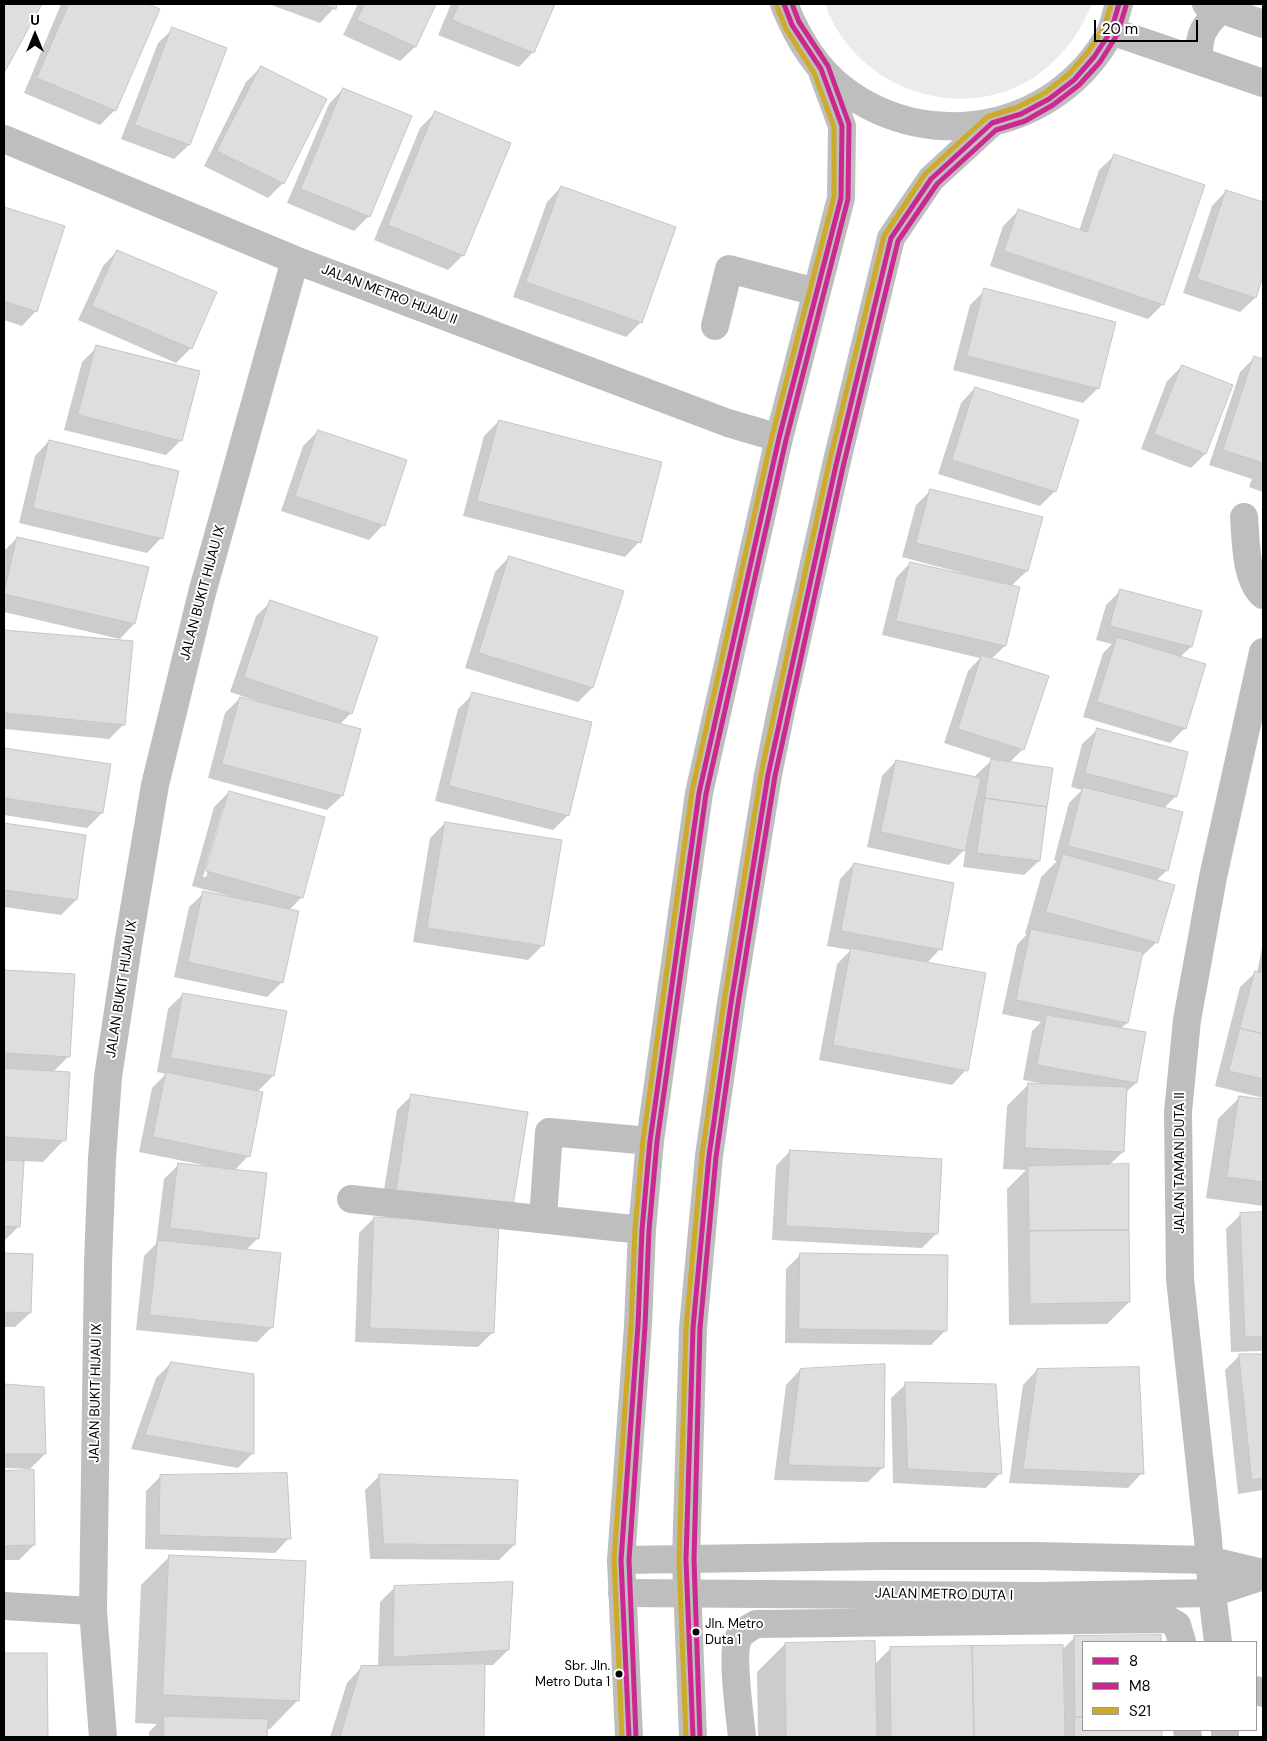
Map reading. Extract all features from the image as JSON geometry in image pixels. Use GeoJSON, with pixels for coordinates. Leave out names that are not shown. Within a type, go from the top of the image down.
{"type":"FeatureCollection","features":[{"type":"Feature","properties":{"kind":"main road"},"geometry":{"type":"LineString","coordinates":[[784,4],[792,25],[806,48],[821,69],[844,90],[876,110],[910,122],[947,127],[992,123],[1021,114],[1049,99],[1074,80],[1094,57],[1111,31],[1119,4]]}},
{"type":"Feature","properties":{"kind":"main road"},"geometry":{"type":"LineString","coordinates":[[1200,61],[1198,46],[1202,31],[1210,19],[1214,7],[1263,24]]}},
{"type":"Feature","properties":{"kind":"main road"},"geometry":{"type":"LineString","coordinates":[[1111,31],[1263,83]]}},
{"type":"Feature","properties":{"kind":"main road"},"geometry":{"type":"LineString","coordinates":[[629,1737],[621,1560],[638,1325],[642,1230],[650,1141],[699,793],[779,438],[841,198],[842,126],[821,69]]}},
{"type":"Feature","properties":{"kind":"main road"},"geometry":{"type":"LineString","coordinates":[[693,1737],[686,1593],[692,1328],[709,1156],[732,993],[768,775],[836,465],[892,238],[931,180],[992,123]]}},
{"type":"Feature","properties":{"kind":"main road","name":"JALAN METRO HIJAU II"},"geometry":{"type":"LineString","coordinates":[[4,139],[295,260],[719,419],[779,438]]}},
{"type":"Feature","properties":{"kind":"main road","name":"JALAN BUKIT HIJAU IX"},"geometry":{"type":"LineString","coordinates":[[103,1737],[93,1610],[98,1263],[102,1159],[108,1077],[155,785],[202,593],[295,260]]}},
{"type":"Feature","properties":{"kind":"main road"},"geometry":{"type":"LineString","coordinates":[[715,326],[729,269],[816,292]]}},
{"type":"Feature","properties":{"kind":"main road"},"geometry":{"type":"LineString","coordinates":[[1244,517],[1249,565],[1256,589],[1263,595]]}},
{"type":"Feature","properties":{"kind":"main road","name":"JALAN TAMAN DUTA II"},"geometry":{"type":"LineString","coordinates":[[1218,1641],[1180,1279],[1178,1112],[1187,1020],[1213,877],[1263,652]]}},
{"type":"Feature","properties":{"kind":"main road"},"geometry":{"type":"LineString","coordinates":[[543,1219],[549,1132],[650,1141]]}},
{"type":"Feature","properties":{"kind":"main road"},"geometry":{"type":"LineString","coordinates":[[351,1199],[642,1230]]}},
{"type":"Feature","properties":{"kind":"main road"},"geometry":{"type":"LineString","coordinates":[[882,1594],[883,1556]]}},
{"type":"Feature","properties":{"kind":"main road"},"geometry":{"type":"LineString","coordinates":[[1036,1556],[1036,1608]]}},
{"type":"Feature","properties":{"kind":"main road","name":"JALAN METRO DUTA I"},"geometry":{"type":"LineString","coordinates":[[621,1560],[1036,1556],[1209,1560],[1263,1574]]}},
{"type":"Feature","properties":{"kind":"main road","name":"JALAN METRO DUTA I"},"geometry":{"type":"LineString","coordinates":[[622,1593],[882,1594],[1036,1608],[1212,1593],[1263,1574]]}},
{"type":"Feature","properties":{"kind":"main road"},"geometry":{"type":"LineString","coordinates":[[773,1594],[774,1624]]}},
{"type":"Feature","properties":{"kind":"main road"},"geometry":{"type":"LineString","coordinates":[[4,1606],[93,1610]]}},
{"type":"Feature","properties":{"kind":"main road"},"geometry":{"type":"LineString","coordinates":[[742,1737],[735,1655],[738,1639],[746,1630],[756,1624],[1036,1608],[1167,1619],[1177,1625],[1182,1641]]}},
{"type":"Feature","properties":{"kind":"shaded area"},"geometry":{"type":"Polygon","coordinates":[[[825,4],[1092,4],[1083,24],[1071,42],[1040,73],[1010,89],[979,98],[947,98],[916,91],[886,78],[861,59],[840,34],[825,4]]]}},
{"type":"Feature","properties":{"kind":"building"},"geometry":{"type":"Polygon","coordinates":[[[4,4],[42,4],[4,73],[4,4]]]}},
{"type":"Feature","properties":{"kind":"building"},"geometry":{"type":"Polygon","coordinates":[[[69,4],[148,4],[160,9],[116,111],[37,78],[69,4]]]}},
{"type":"Feature","properties":{"kind":"building"},"geometry":{"type":"Polygon","coordinates":[[[322,4],[337,4],[336,9],[322,4]]]}},
{"type":"Feature","properties":{"kind":"building"},"geometry":{"type":"Polygon","coordinates":[[[365,4],[436,4],[416,47],[357,20],[365,4]]]}},
{"type":"Feature","properties":{"kind":"building"},"geometry":{"type":"Polygon","coordinates":[[[459,4],[555,4],[534,53],[452,20],[459,4]]]}},
{"type":"Feature","properties":{"kind":"building"},"geometry":{"type":"Polygon","coordinates":[[[172,27],[227,48],[190,145],[135,125],[172,27]]]}},
{"type":"Feature","properties":{"kind":"building"},"geometry":{"type":"Polygon","coordinates":[[[261,66],[327,99],[284,184],[217,151],[261,66]]]}},
{"type":"Feature","properties":{"kind":"building"},"geometry":{"type":"Polygon","coordinates":[[[343,88],[412,116],[370,217],[301,189],[343,88]]]}},
{"type":"Feature","properties":{"kind":"building"},"geometry":{"type":"Polygon","coordinates":[[[435,111],[511,143],[464,256],[388,225],[435,111]]]}},
{"type":"Feature","properties":{"kind":"building"},"geometry":{"type":"Polygon","coordinates":[[[1114,154],[1205,185],[1164,305],[1004,251],[1018,209],[1087,232],[1114,154]]]}},
{"type":"Feature","properties":{"kind":"building"},"geometry":{"type":"Polygon","coordinates":[[[561,186],[676,227],[642,323],[526,282],[561,186]]]}},
{"type":"Feature","properties":{"kind":"building"},"geometry":{"type":"Polygon","coordinates":[[[1226,190],[1263,202],[1263,276],[1256,298],[1197,279],[1226,190]]]}},
{"type":"Feature","properties":{"kind":"building"},"geometry":{"type":"Polygon","coordinates":[[[4,207],[65,226],[37,312],[4,301],[4,207]]]}},
{"type":"Feature","properties":{"kind":"building"},"geometry":{"type":"Polygon","coordinates":[[[117,250],[217,292],[192,349],[92,306],[117,250]]]}},
{"type":"Feature","properties":{"kind":"building"},"geometry":{"type":"Polygon","coordinates":[[[984,288],[1116,322],[1099,389],[967,356],[984,288]]]}},
{"type":"Feature","properties":{"kind":"building"},"geometry":{"type":"Polygon","coordinates":[[[96,345],[200,371],[182,441],[78,415],[96,345]]]}},
{"type":"Feature","properties":{"kind":"building"},"geometry":{"type":"Polygon","coordinates":[[[1254,356],[1263,359],[1263,463],[1223,450],[1254,356]]]}},
{"type":"Feature","properties":{"kind":"building"},"geometry":{"type":"Polygon","coordinates":[[[1182,365],[1233,385],[1206,454],[1154,434],[1182,365]]]}},
{"type":"Feature","properties":{"kind":"building"},"geometry":{"type":"Polygon","coordinates":[[[975,387],[1079,420],[1056,492],[952,460],[975,387]]]}},
{"type":"Feature","properties":{"kind":"building"},"geometry":{"type":"Polygon","coordinates":[[[499,420],[662,462],[641,543],[477,501],[499,420]]]}},
{"type":"Feature","properties":{"kind":"building"},"geometry":{"type":"Polygon","coordinates":[[[318,430],[407,460],[385,526],[295,496],[318,430]]]}},
{"type":"Feature","properties":{"kind":"building"},"geometry":{"type":"Polygon","coordinates":[[[49,440],[179,471],[163,539],[33,508],[49,440]]]}},
{"type":"Feature","properties":{"kind":"building"},"geometry":{"type":"Polygon","coordinates":[[[930,489],[1043,517],[1028,571],[916,543],[930,489]]]}},
{"type":"Feature","properties":{"kind":"building"},"geometry":{"type":"Polygon","coordinates":[[[17,537],[149,567],[135,624],[4,594],[17,537]]]}},
{"type":"Feature","properties":{"kind":"building"},"geometry":{"type":"Polygon","coordinates":[[[509,556],[624,591],[593,688],[479,653],[509,556]]]}},
{"type":"Feature","properties":{"kind":"building"},"geometry":{"type":"Polygon","coordinates":[[[910,562],[1020,587],[1006,646],[896,621],[910,562]]]}},
{"type":"Feature","properties":{"kind":"building"},"geometry":{"type":"Polygon","coordinates":[[[1120,589],[1202,611],[1192,647],[1110,626],[1120,589]]]}},
{"type":"Feature","properties":{"kind":"building"},"geometry":{"type":"Polygon","coordinates":[[[270,600],[378,637],[352,714],[244,677],[270,600]]]}},
{"type":"Feature","properties":{"kind":"building"},"geometry":{"type":"Polygon","coordinates":[[[4,630],[133,641],[125,725],[4,713],[4,630]]]}},
{"type":"Feature","properties":{"kind":"building"},"geometry":{"type":"Polygon","coordinates":[[[1117,637],[1206,664],[1186,729],[1097,702],[1117,637]]]}},
{"type":"Feature","properties":{"kind":"building"},"geometry":{"type":"Polygon","coordinates":[[[982,655],[1049,676],[1024,750],[958,729],[982,655]]]}},
{"type":"Feature","properties":{"kind":"building"},"geometry":{"type":"Polygon","coordinates":[[[472,692],[592,722],[569,816],[449,786],[472,692]]]}},
{"type":"Feature","properties":{"kind":"building"},"geometry":{"type":"Polygon","coordinates":[[[240,697],[361,729],[343,796],[222,764],[240,697]]]}},
{"type":"Feature","properties":{"kind":"building"},"geometry":{"type":"Polygon","coordinates":[[[1097,728],[1188,752],[1177,797],[1085,773],[1097,728]]]}},
{"type":"Feature","properties":{"kind":"building"},"geometry":{"type":"Polygon","coordinates":[[[4,748],[111,764],[103,813],[4,798],[4,748]]]}},
{"type":"Feature","properties":{"kind":"building"},"geometry":{"type":"Polygon","coordinates":[[[991,759],[1053,768],[1047,807],[985,798],[991,759]]]}},
{"type":"Feature","properties":{"kind":"building"},"geometry":{"type":"Polygon","coordinates":[[[896,760],[981,778],[965,851],[881,832],[896,760]]]}},
{"type":"Feature","properties":{"kind":"building"},"geometry":{"type":"Polygon","coordinates":[[[1083,787],[1183,812],[1168,871],[1068,846],[1083,787]]]}},
{"type":"Feature","properties":{"kind":"building"},"geometry":{"type":"Polygon","coordinates":[[[229,791],[325,817],[303,898],[206,871],[229,791]]]}},
{"type":"Feature","properties":{"kind":"building"},"geometry":{"type":"Polygon","coordinates":[[[985,798],[1047,807],[1040,861],[977,853],[985,798]]]}},
{"type":"Feature","properties":{"kind":"building"},"geometry":{"type":"Polygon","coordinates":[[[445,822],[562,840],[544,946],[427,928],[445,822]]]}},
{"type":"Feature","properties":{"kind":"building"},"geometry":{"type":"Polygon","coordinates":[[[4,823],[86,835],[77,900],[4,890],[4,823]]]}},
{"type":"Feature","properties":{"kind":"building"},"geometry":{"type":"Polygon","coordinates":[[[1063,854],[1175,885],[1158,943],[1046,912],[1063,854]]]}},
{"type":"Feature","properties":{"kind":"building"},"geometry":{"type":"Polygon","coordinates":[[[854,863],[954,883],[942,950],[841,931],[854,863]]]}},
{"type":"Feature","properties":{"kind":"building"},"geometry":{"type":"Polygon","coordinates":[[[203,891],[299,911],[283,983],[188,962],[203,891]]]}},
{"type":"Feature","properties":{"kind":"building"},"geometry":{"type":"Polygon","coordinates":[[[1031,929],[1143,952],[1128,1023],[1016,1000],[1031,929]]]}},
{"type":"Feature","properties":{"kind":"building"},"geometry":{"type":"Polygon","coordinates":[[[851,948],[986,973],[968,1071],[833,1045],[851,948]]]}},
{"type":"Feature","properties":{"kind":"building"},"geometry":{"type":"Polygon","coordinates":[[[4,970],[75,974],[70,1057],[4,1053],[4,970]]]}},
{"type":"Feature","properties":{"kind":"building"},"geometry":{"type":"Polygon","coordinates":[[[1255,971],[1263,973],[1263,1034],[1240,1028],[1255,971]]]}},
{"type":"Feature","properties":{"kind":"building"},"geometry":{"type":"Polygon","coordinates":[[[183,993],[287,1011],[274,1076],[171,1058],[183,993]]]}},
{"type":"Feature","properties":{"kind":"building"},"geometry":{"type":"Polygon","coordinates":[[[1047,1015],[1146,1032],[1137,1083],[1037,1065],[1047,1015]]]}},
{"type":"Feature","properties":{"kind":"building"},"geometry":{"type":"Polygon","coordinates":[[[1240,1028],[1263,1034],[1263,1079],[1229,1071],[1240,1028]]]}},
{"type":"Feature","properties":{"kind":"building"},"geometry":{"type":"Polygon","coordinates":[[[4,1068],[70,1072],[66,1141],[4,1137],[4,1068]]]}},
{"type":"Feature","properties":{"kind":"building"},"geometry":{"type":"Polygon","coordinates":[[[166,1072],[263,1092],[250,1157],[153,1137],[166,1072]]]}},
{"type":"Feature","properties":{"kind":"building"},"geometry":{"type":"Polygon","coordinates":[[[1028,1083],[1127,1087],[1124,1152],[1025,1148],[1028,1083]]]}},
{"type":"Feature","properties":{"kind":"building"},"geometry":{"type":"Polygon","coordinates":[[[411,1094],[528,1112],[512,1212],[396,1193],[411,1094]]]}},
{"type":"Feature","properties":{"kind":"building"},"geometry":{"type":"Polygon","coordinates":[[[1239,1096],[1263,1099],[1263,1182],[1227,1177],[1239,1096]]]}},
{"type":"Feature","properties":{"kind":"building"},"geometry":{"type":"Polygon","coordinates":[[[790,1150],[942,1159],[938,1234],[786,1226],[790,1150]]]}},
{"type":"Feature","properties":{"kind":"building"},"geometry":{"type":"Polygon","coordinates":[[[4,1160],[24,1161],[20,1227],[4,1226],[4,1160]]]}},
{"type":"Feature","properties":{"kind":"building"},"geometry":{"type":"Polygon","coordinates":[[[178,1163],[267,1173],[259,1239],[170,1228],[178,1163]]]}},
{"type":"Feature","properties":{"kind":"building"},"geometry":{"type":"Polygon","coordinates":[[[1129,1164],[1129,1230],[1029,1231],[1028,1166],[1129,1164]]]}},
{"type":"Feature","properties":{"kind":"building"},"geometry":{"type":"Polygon","coordinates":[[[1263,1212],[1263,1337],[1245,1337],[1240,1213],[1263,1212]]]}},
{"type":"Feature","properties":{"kind":"building"},"geometry":{"type":"Polygon","coordinates":[[[374,1217],[499,1222],[494,1333],[370,1328],[374,1217]]]}},
{"type":"Feature","properties":{"kind":"building"},"geometry":{"type":"Polygon","coordinates":[[[1129,1230],[1130,1302],[1030,1304],[1029,1231],[1129,1230]]]}},
{"type":"Feature","properties":{"kind":"building"},"geometry":{"type":"Polygon","coordinates":[[[158,1240],[281,1253],[273,1328],[150,1315],[158,1240]]]}},
{"type":"Feature","properties":{"kind":"building"},"geometry":{"type":"Polygon","coordinates":[[[4,1253],[33,1254],[31,1313],[4,1312],[4,1253]]]}},
{"type":"Feature","properties":{"kind":"building"},"geometry":{"type":"Polygon","coordinates":[[[800,1253],[948,1255],[947,1331],[799,1329],[800,1253]]]}},
{"type":"Feature","properties":{"kind":"building"},"geometry":{"type":"Polygon","coordinates":[[[1239,1354],[1263,1354],[1263,1478],[1252,1480],[1239,1354]]]}},
{"type":"Feature","properties":{"kind":"building"},"geometry":{"type":"Polygon","coordinates":[[[171,1362],[254,1374],[254,1454],[145,1435],[171,1362]]]}},
{"type":"Feature","properties":{"kind":"building"},"geometry":{"type":"Polygon","coordinates":[[[885,1364],[884,1468],[788,1465],[800,1369],[885,1364]]]}},
{"type":"Feature","properties":{"kind":"building"},"geometry":{"type":"Polygon","coordinates":[[[1139,1367],[1144,1474],[1023,1469],[1037,1369],[1139,1367]]]}},
{"type":"Feature","properties":{"kind":"building"},"geometry":{"type":"Polygon","coordinates":[[[905,1382],[996,1384],[1002,1474],[908,1469],[905,1382]]]}},
{"type":"Feature","properties":{"kind":"building"},"geometry":{"type":"Polygon","coordinates":[[[4,1384],[44,1387],[46,1454],[4,1454],[4,1384]]]}},
{"type":"Feature","properties":{"kind":"building"},"geometry":{"type":"Polygon","coordinates":[[[34,1470],[35,1545],[4,1546],[4,1471],[34,1470]]]}},
{"type":"Feature","properties":{"kind":"building"},"geometry":{"type":"Polygon","coordinates":[[[287,1473],[291,1539],[159,1535],[160,1475],[287,1473]]]}},
{"type":"Feature","properties":{"kind":"building"},"geometry":{"type":"Polygon","coordinates":[[[379,1474],[518,1480],[515,1545],[384,1544],[379,1474]]]}},
{"type":"Feature","properties":{"kind":"building"},"geometry":{"type":"Polygon","coordinates":[[[169,1555],[306,1561],[299,1701],[163,1695],[169,1555]]]}},
{"type":"Feature","properties":{"kind":"building"},"geometry":{"type":"Polygon","coordinates":[[[513,1582],[509,1650],[393,1657],[394,1586],[513,1582]]]}},
{"type":"Feature","properties":{"kind":"building"},"geometry":{"type":"Polygon","coordinates":[[[1161,1635],[1161,1641],[1082,1641],[1082,1717],[1075,1717],[1074,1636],[1161,1635]]]}},
{"type":"Feature","properties":{"kind":"building"},"geometry":{"type":"Polygon","coordinates":[[[875,1641],[877,1737],[786,1737],[785,1643],[875,1641]]]}},
{"type":"Feature","properties":{"kind":"building"},"geometry":{"type":"Polygon","coordinates":[[[1063,1645],[1065,1737],[974,1737],[972,1646],[1063,1645]]]}},
{"type":"Feature","properties":{"kind":"building"},"geometry":{"type":"Polygon","coordinates":[[[972,1646],[974,1737],[891,1737],[890,1647],[972,1646]]]}},
{"type":"Feature","properties":{"kind":"building"},"geometry":{"type":"Polygon","coordinates":[[[4,1653],[47,1653],[48,1737],[4,1737],[4,1653]]]}},
{"type":"Feature","properties":{"kind":"building"},"geometry":{"type":"Polygon","coordinates":[[[485,1664],[484,1737],[340,1737],[361,1666],[485,1664]]]}},
{"type":"Feature","properties":{"kind":"building"},"geometry":{"type":"Polygon","coordinates":[[[164,1716],[268,1719],[267,1737],[164,1737],[164,1716]]]}},
{"type":"Feature","properties":{"kind":"building"},"geometry":{"type":"Polygon","coordinates":[[[1075,1717],[1082,1717],[1082,1731],[1162,1731],[1162,1737],[1075,1737],[1075,1717]]]}},
{"type":"Feature","properties":{"kind":"transit line","name":"8"},"geometry":{"type":"LineString","coordinates":[[629,1737],[621,1560],[638,1325],[642,1230],[650,1141],[699,793],[779,438],[841,198],[842,126],[821,69],[792,25],[784,4]]}},
{"type":"Feature","properties":{"kind":"transit line","name":"M8"},"geometry":{"type":"LineString","coordinates":[[636,1737],[629,1560],[645,1326],[649,1230],[657,1142],[706,794],[786,440],[848,199],[849,124],[828,66],[799,22],[792,4]]}},
{"type":"Feature","properties":{"kind":"transit line","name":"S21"},"geometry":{"type":"LineString","coordinates":[[686,1737],[679,1560],[686,1328],[702,1155],[724,1002],[761,774],[829,463],[884,236],[925,174],[987,117],[1018,107],[1045,93],[1069,74],[1088,52],[1104,28],[1111,4]]}},
{"type":"Feature","properties":{"kind":"transit line","name":"8"},"geometry":{"type":"LineString","coordinates":[[693,1737],[686,1560],[693,1328],[709,1156],[731,1003],[768,775],[836,465],[891,238],[931,179],[992,123],[1021,114],[1049,99],[1074,80],[1094,57],[1111,31],[1119,4]]}},
{"type":"Feature","properties":{"kind":"transit line","name":"M8"},"geometry":{"type":"LineString","coordinates":[[700,1737],[694,1560],[700,1328],[716,1157],[738,1004],[775,776],[843,467],[898,241],[937,184],[996,130],[1025,121],[1053,105],[1079,85],[1100,62],[1117,35],[1126,6]]}},
{"type":"Feature","properties":{"kind":"transit line","name":"S21"},"geometry":{"type":"LineString","coordinates":[[622,1737],[614,1559],[631,1325],[635,1229],[643,1140],[692,791],[772,436],[834,197],[834,127],[814,73],[786,29],[777,7]]}},
{"type":"Feature","properties":{"kind":"place","name":"Jln. Metro Duta 1"},"geometry":{"type":"Point","coordinates":[696,1632]}},
{"type":"Feature","properties":{"kind":"place","name":"Sbr. Jln. Metro Duta 1"},"geometry":{"type":"Point","coordinates":[619,1674]}}]}
